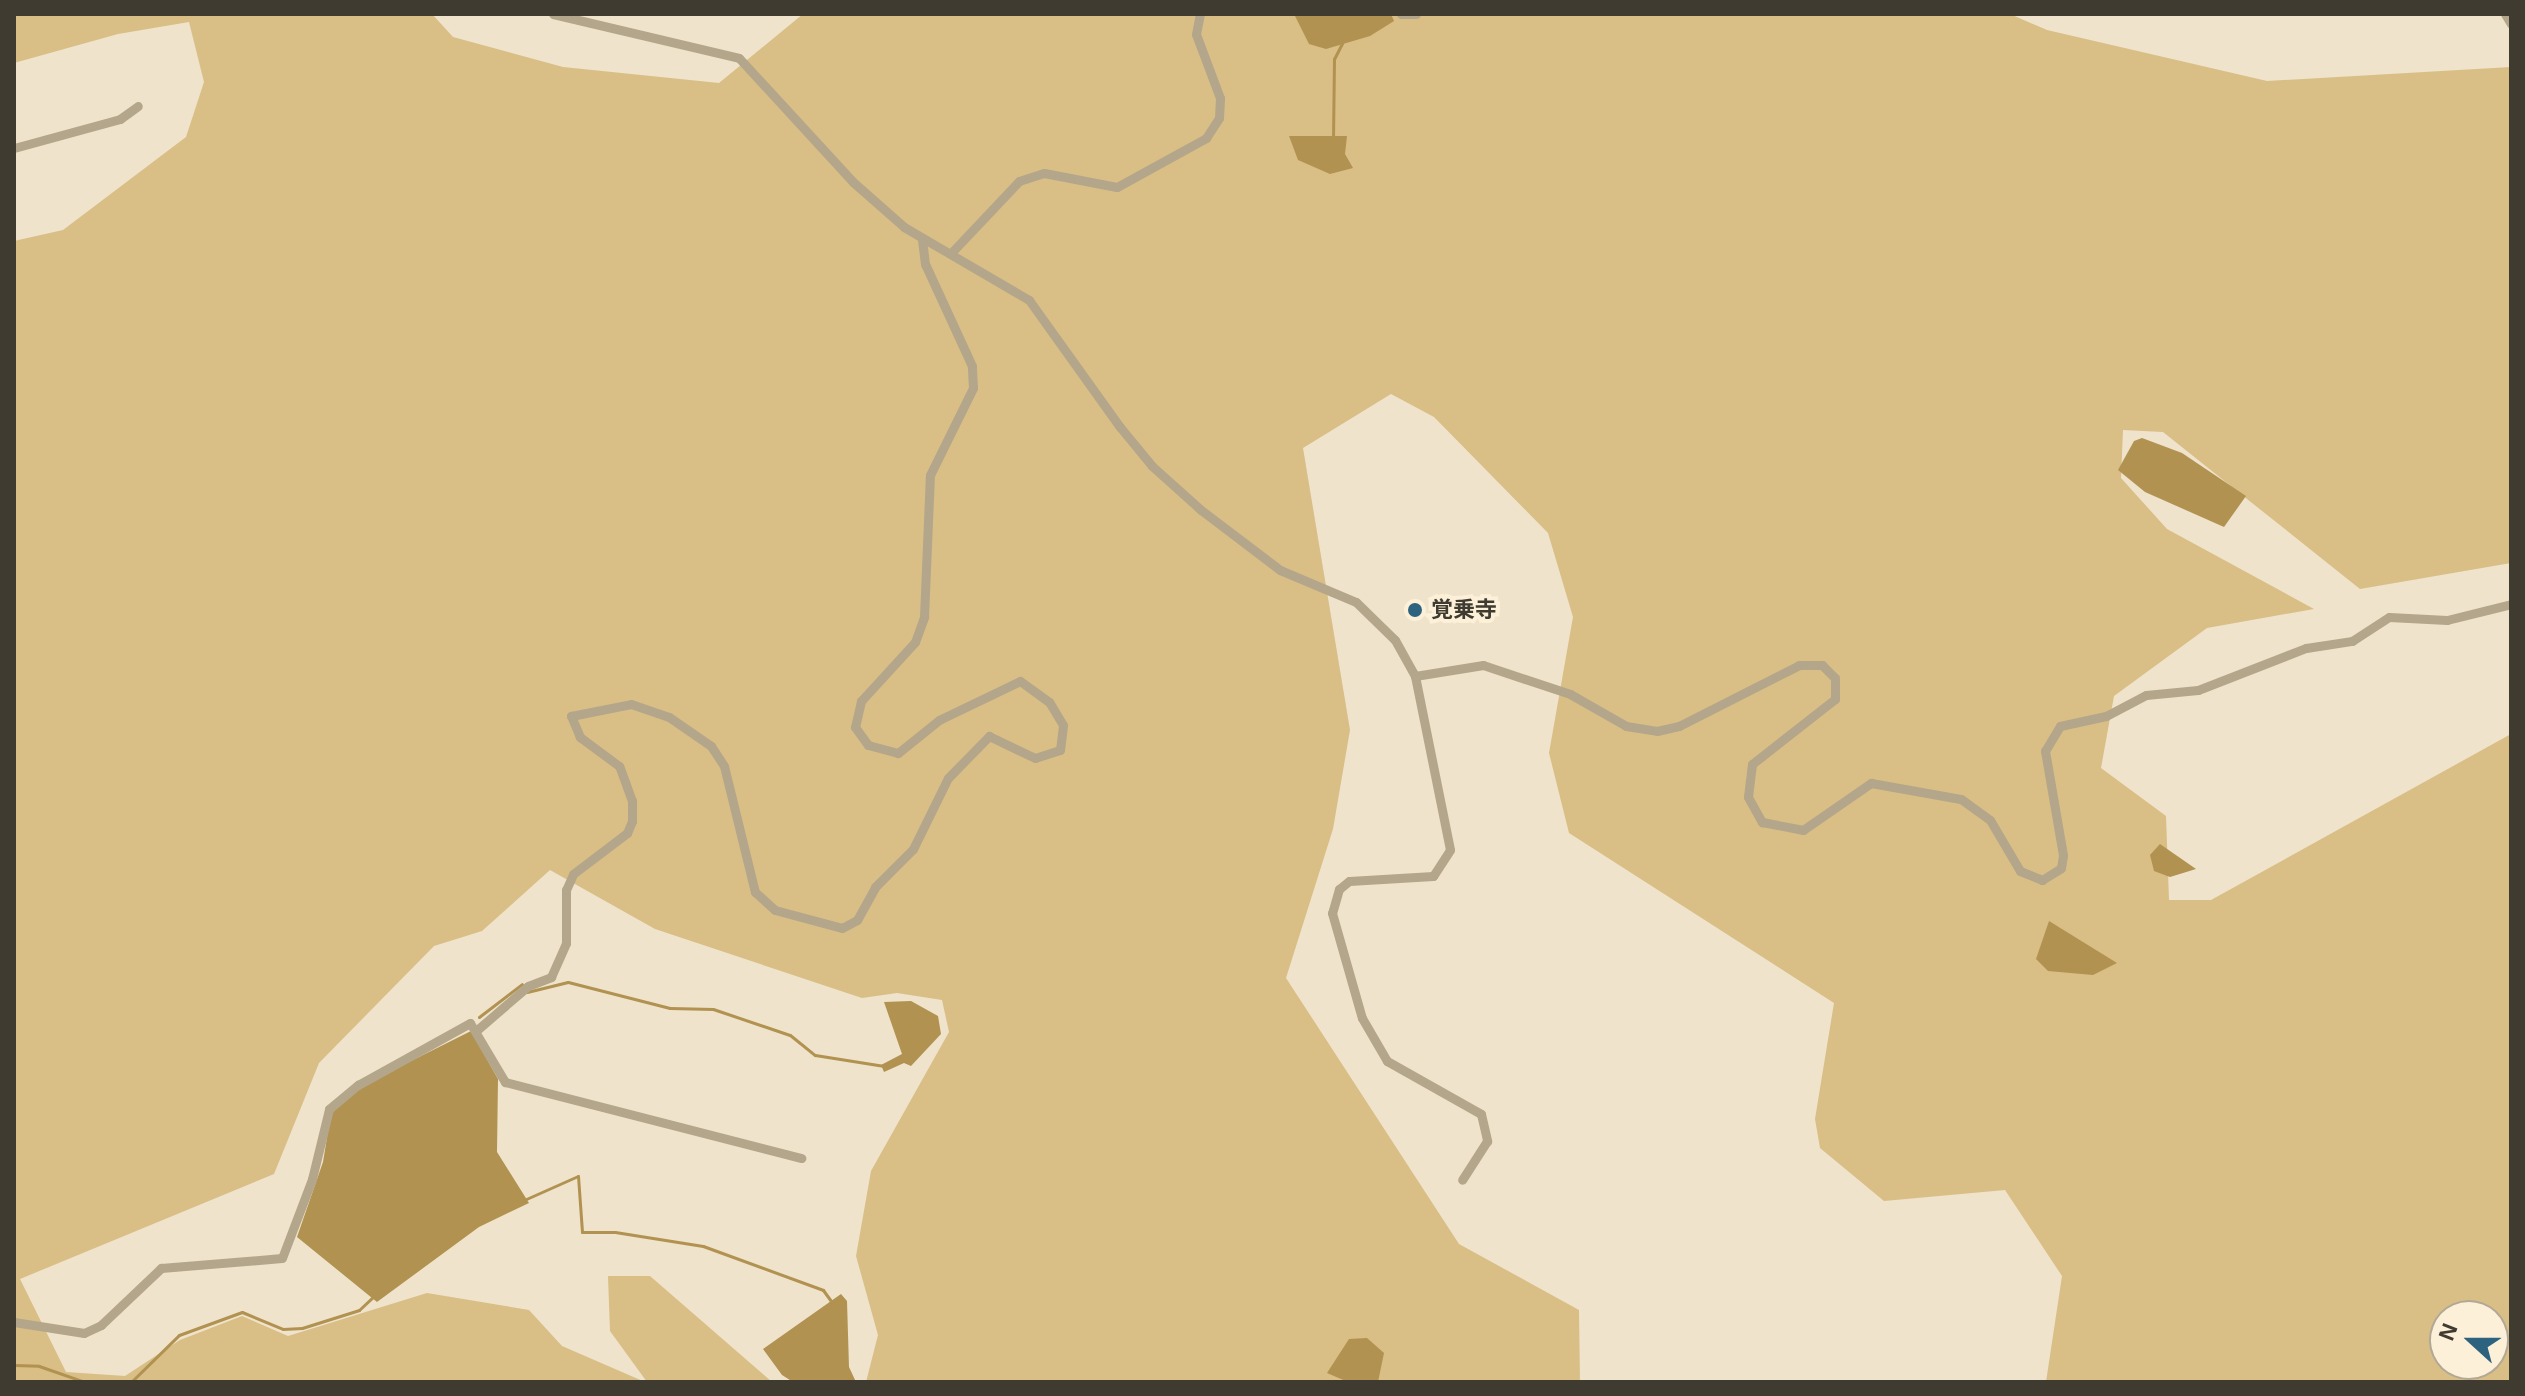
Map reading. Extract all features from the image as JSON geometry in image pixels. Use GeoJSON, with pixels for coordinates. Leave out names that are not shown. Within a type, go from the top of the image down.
{"type":"FeatureCollection","features":[{"type":"Feature","properties":{"kind":"street"},"geometry":{"type":"LineString","coordinates":[[553,14],[615,20],[739,58],[853,182],[922,239],[1029,300],[1152,466],[1253,553],[1356,602],[1395,640],[1415,676],[1440,785],[1449,839],[1447,860],[1433,876],[1421,879],[1374,876],[1349,881],[1339,889],[1332,913],[1362,1018],[1387,1061],[1481,1114],[1487,1141],[1462,1180]]}},
{"type":"Feature","properties":{"kind":"street"},"geometry":{"type":"LineString","coordinates":[[951,253],[1019,181],[1044,173],[1117,187],[1206,138],[1219,118],[1220,98],[1196,34],[1200,14]]}},
{"type":"Feature","properties":{"kind":"street"},"geometry":{"type":"LineString","coordinates":[[1401,14],[1416,14]]}},
{"type":"Feature","properties":{"kind":"street"},"geometry":{"type":"LineString","coordinates":[[2505,14],[2511,24]]}},
{"type":"Feature","properties":{"kind":"street"},"geometry":{"type":"LineString","coordinates":[[14,148],[120,119],[138,106]]}},
{"type":"Feature","properties":{"kind":"street"},"geometry":{"type":"LineString","coordinates":[[477,1030],[528,986],[551,977],[566,943],[566,890],[573,874],[627,833],[632,821],[632,801],[619,766],[580,737],[571,716],[631,704],[669,717],[711,746],[724,766],[755,892],[775,910],[842,928],[857,920],[875,887],[913,849],[948,778],[989,736],[1035,758],[1060,750],[1063,725],[1049,702],[1020,681],[939,720],[898,753],[868,745],[855,727],[861,701],[915,642],[924,617],[930,475],[973,388],[972,366],[925,264],[922,239]]}},
{"type":"Feature","properties":{"kind":"street"},"geometry":{"type":"LineString","coordinates":[[1415,676],[1483,665],[1570,694],[1626,726],[1657,731],[1679,726],[1799,665],[1822,665],[1835,678],[1835,699],[1752,764],[1748,797],[1762,822],[1803,830],[1871,783],[1961,799],[1990,820],[2020,871],[2042,880],[2061,868],[2063,855],[2045,751],[2060,726],[2106,716],[2146,695],[2198,690],[2306,648],[2352,641],[2389,617],[2447,620],[2511,604]]}},
{"type":"Feature","properties":{"kind":"street"},"geometry":{"type":"LineString","coordinates":[[14,1322],[84,1333],[101,1325],[161,1268],[282,1258],[312,1179],[329,1109],[358,1085],[470,1023],[477,1030],[505,1082],[801,1158]]}},
{"type":"Feature","properties":{"kind":"shaded area"},"geometry":{"type":"Polygon","coordinates":[[[14,14],[432,14],[453,37],[563,67],[719,83],[803,14],[2010,14],[2047,30],[2267,81],[2511,67],[2511,563],[2360,589],[2163,432],[2123,430],[2121,478],[2167,529],[2314,609],[2207,628],[2114,696],[2101,768],[2166,816],[2169,900],[2211,900],[2511,734],[2511,1382],[2046,1382],[2062,1276],[2005,1190],[1884,1201],[1820,1148],[1815,1119],[1834,1003],[1569,833],[1549,753],[1573,617],[1548,533],[1434,417],[1391,394],[1303,448],[1350,730],[1333,829],[1286,978],[1459,1244],[1579,1310],[1580,1382],[866,1382],[878,1335],[856,1256],[871,1171],[949,1032],[942,1000],[897,993],[862,998],[655,929],[550,870],[482,931],[434,946],[319,1063],[274,1174],[20,1279],[66,1372],[125,1376],[180,1340],[242,1316],[288,1336],[427,1293],[529,1310],[562,1346],[645,1382],[14,1382],[14,241],[63,230],[186,137],[204,82],[189,22],[118,34],[14,63],[14,14]]]}},
{"type":"Feature","properties":{"kind":"shaded area"},"geometry":{"type":"Polygon","coordinates":[[[1294,14],[1391,14],[1394,21],[1370,36],[1326,49],[1309,44],[1294,14]]]}},
{"type":"Feature","properties":{"kind":"shaded area"},"geometry":{"type":"Polygon","coordinates":[[[1289,136],[1347,136],[1345,154],[1353,168],[1330,174],[1298,160],[1289,136]]]}},
{"type":"Feature","properties":{"kind":"shaded area"},"geometry":{"type":"Polygon","coordinates":[[[2142,438],[2182,453],[2246,496],[2224,527],[2145,492],[2118,470],[2134,441],[2142,438]]]}},
{"type":"Feature","properties":{"kind":"shaded area"},"geometry":{"type":"Polygon","coordinates":[[[2160,844],[2196,869],[2170,877],[2154,871],[2150,855],[2160,844]]]}},
{"type":"Feature","properties":{"kind":"shaded area"},"geometry":{"type":"Polygon","coordinates":[[[2049,921],[2117,963],[2093,975],[2048,971],[2036,959],[2049,921]]]}},
{"type":"Feature","properties":{"kind":"shaded area"},"geometry":{"type":"Polygon","coordinates":[[[911,1001],[938,1016],[941,1034],[911,1066],[904,1063],[884,1072],[881,1065],[902,1054],[884,1002],[911,1001]]]}},
{"type":"Feature","properties":{"kind":"shaded area"},"geometry":{"type":"Polygon","coordinates":[[[471,1031],[498,1079],[497,1152],[529,1203],[479,1227],[377,1302],[297,1237],[323,1162],[331,1113],[363,1085],[471,1031]]]}},
{"type":"Feature","properties":{"kind":"shaded area"},"geometry":{"type":"Polygon","coordinates":[[[608,1276],[650,1276],[772,1382],[647,1382],[610,1331],[608,1276]]]}},
{"type":"Feature","properties":{"kind":"shaded area"},"geometry":{"type":"Polygon","coordinates":[[[841,1294],[847,1301],[849,1367],[856,1382],[793,1382],[782,1375],[763,1349],[841,1294]]]}},
{"type":"Feature","properties":{"kind":"shaded area"},"geometry":{"type":"Polygon","coordinates":[[[1367,1338],[1384,1353],[1378,1382],[1348,1382],[1327,1373],[1349,1339],[1367,1338]]]}},
{"type":"Feature","properties":{"kind":"waterway"},"geometry":{"type":"LineString","coordinates":[[1333,140],[1334,59],[1342,43]]}},
{"type":"Feature","properties":{"kind":"waterway"},"geometry":{"type":"LineString","coordinates":[[527,992],[568,982],[670,1008],[713,1009],[790,1035],[815,1055],[884,1066]]}},
{"type":"Feature","properties":{"kind":"waterway"},"geometry":{"type":"LineString","coordinates":[[479,1017],[522,984]]}},
{"type":"Feature","properties":{"kind":"waterway"},"geometry":{"type":"LineString","coordinates":[[524,1200],[578,1176],[582,1232],[615,1232],[703,1246],[823,1290],[833,1304]]}},
{"type":"Feature","properties":{"kind":"waterway"},"geometry":{"type":"LineString","coordinates":[[131,1382],[179,1335],[242,1312],[283,1329],[302,1328],[359,1310],[374,1296]]}},
{"type":"Feature","properties":{"kind":"waterway"},"geometry":{"type":"LineString","coordinates":[[14,1365],[39,1366],[85,1382]]}},
{"type":"Feature","properties":{"kind":"place","name":"覚乗寺"},"geometry":{"type":"Point","coordinates":[1415,610]}}]}
